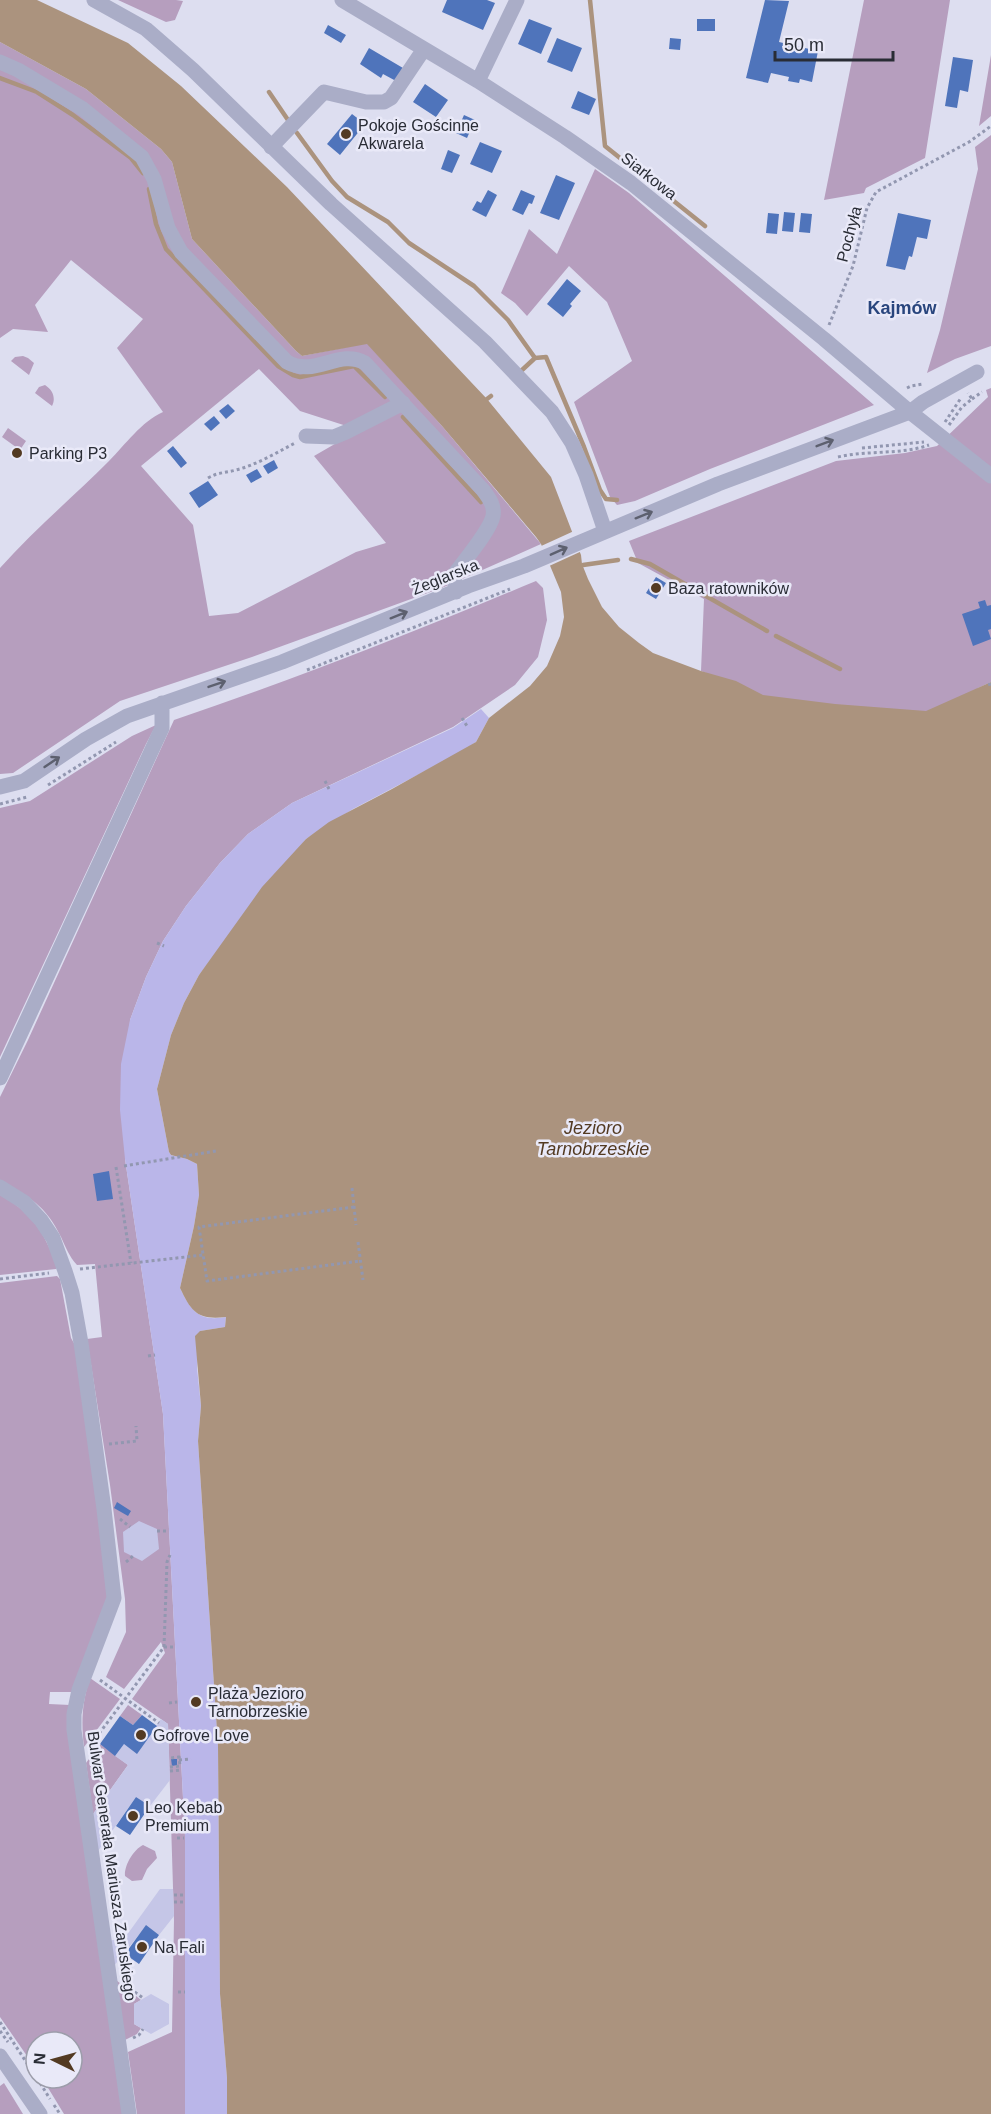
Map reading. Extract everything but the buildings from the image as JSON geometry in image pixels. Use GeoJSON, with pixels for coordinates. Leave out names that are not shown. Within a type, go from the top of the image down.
{"type":"FeatureCollection","features":[{"type":"Feature","properties":{"kind":"street"},"geometry":{"type":"LineString","coordinates":[[94,0],[146,29],[193,70],[390,259],[485,342],[552,412],[572,443],[586,475],[605,531]]}},
{"type":"Feature","properties":{"kind":"street","name":"Siarkowa"},"geometry":{"type":"LineString","coordinates":[[342,0],[478,81],[631,183],[991,476]]}},
{"type":"Feature","properties":{"kind":"street"},"geometry":{"type":"LineString","coordinates":[[478,81],[517,0]]}},
{"type":"Feature","properties":{"kind":"street"},"geometry":{"type":"LineString","coordinates":[[271,147],[324,92],[366,102],[384,102],[391,98],[424,49]]}},
{"type":"Feature","properties":{"kind":"street"},"geometry":{"type":"LineString","coordinates":[[0,62],[18,70],[83,109],[142,157],[154,179],[168,228],[181,252],[287,362],[303,369],[344,358],[358,359],[370,368],[483,490],[492,504],[493,516],[454,575],[456,592]]}},
{"type":"Feature","properties":{"kind":"street","name":"Żeglarska"},"geometry":{"type":"LineString","coordinates":[[0,787],[24,781],[101,730],[127,716],[282,662],[528,564],[718,484],[910,412],[931,397],[977,372]]}},
{"type":"Feature","properties":{"kind":"street"},"geometry":{"type":"LineString","coordinates":[[306,436],[334,436],[346,432],[403,403]]}},
{"type":"Feature","properties":{"kind":"street"},"geometry":{"type":"LineString","coordinates":[[0,1078],[162,728],[162,703]]}},
{"type":"Feature","properties":{"kind":"street","name":"Bulwar Generała Mariusza Zaruskiego"},"geometry":{"type":"LineString","coordinates":[[0,1187],[24,1202],[41,1220],[53,1238],[72,1293],[81,1344],[114,1598],[79,1690],[74,1714],[78,1761],[129,2114]]}},
{"type":"Feature","properties":{"kind":"street"},"geometry":{"type":"LineString","coordinates":[[0,2056],[40,2114]]}},
{"type":"Feature","properties":{"kind":"path","name":"Pochyła"},"geometry":{"type":"LineString","coordinates":[[824,339],[854,266],[867,208],[876,192],[952,152],[991,126]]}},
{"type":"Feature","properties":{"kind":"path"},"geometry":{"type":"LineString","coordinates":[[964,386],[972,399]]}},
{"type":"Feature","properties":{"kind":"path"},"geometry":{"type":"LineString","coordinates":[[941,428],[961,401],[962,396],[958,390]]}},
{"type":"Feature","properties":{"kind":"path"},"geometry":{"type":"LineString","coordinates":[[945,430],[962,407],[982,392]]}},
{"type":"Feature","properties":{"kind":"path"},"geometry":{"type":"LineString","coordinates":[[208,478],[220,472],[237,470],[273,455],[306,436]]}},
{"type":"Feature","properties":{"kind":"path"},"geometry":{"type":"LineString","coordinates":[[835,458],[862,452],[909,449],[937,441]]}},
{"type":"Feature","properties":{"kind":"path"},"geometry":{"type":"LineString","coordinates":[[303,672],[520,585]]}},
{"type":"Feature","properties":{"kind":"path"},"geometry":{"type":"LineString","coordinates":[[989,683],[991,688]]}},
{"type":"Feature","properties":{"kind":"path"},"geometry":{"type":"LineString","coordinates":[[462,718],[467,726]]}},
{"type":"Feature","properties":{"kind":"path"},"geometry":{"type":"LineString","coordinates":[[43,789],[123,737]]}},
{"type":"Feature","properties":{"kind":"path"},"geometry":{"type":"LineString","coordinates":[[325,781],[329,789]]}},
{"type":"Feature","properties":{"kind":"path"},"geometry":{"type":"LineString","coordinates":[[0,804],[21,800],[36,793]]}},
{"type":"Feature","properties":{"kind":"path"},"geometry":{"type":"LineString","coordinates":[[157,943],[164,946]]}},
{"type":"Feature","properties":{"kind":"path"},"geometry":{"type":"LineString","coordinates":[[124,1166],[216,1151]]}},
{"type":"Feature","properties":{"kind":"path"},"geometry":{"type":"LineString","coordinates":[[116,1167],[131,1263]]}},
{"type":"Feature","properties":{"kind":"path"},"geometry":{"type":"LineString","coordinates":[[352,1188],[356,1225]]}},
{"type":"Feature","properties":{"kind":"path"},"geometry":{"type":"LineString","coordinates":[[354,1207],[199,1227],[207,1281],[360,1261]]}},
{"type":"Feature","properties":{"kind":"path"},"geometry":{"type":"LineString","coordinates":[[358,1242],[363,1280]]}},
{"type":"Feature","properties":{"kind":"path"},"geometry":{"type":"LineString","coordinates":[[0,1279],[203,1255]]}},
{"type":"Feature","properties":{"kind":"path"},"geometry":{"type":"LineString","coordinates":[[148,1356],[155,1355]]}},
{"type":"Feature","properties":{"kind":"path"},"geometry":{"type":"LineString","coordinates":[[95,1445],[137,1441],[136,1426]]}},
{"type":"Feature","properties":{"kind":"path"},"geometry":{"type":"LineString","coordinates":[[158,1531],[168,1531]]}},
{"type":"Feature","properties":{"kind":"path"},"geometry":{"type":"LineString","coordinates":[[78,1761],[164,1647],[167,1562],[170,1555]]}},
{"type":"Feature","properties":{"kind":"path"},"geometry":{"type":"LineString","coordinates":[[164,1647],[175,1647]]}},
{"type":"Feature","properties":{"kind":"path"},"geometry":{"type":"LineString","coordinates":[[86,1670],[159,1723]]}},
{"type":"Feature","properties":{"kind":"path"},"geometry":{"type":"LineString","coordinates":[[169,1703],[177,1702]]}},
{"type":"Feature","properties":{"kind":"path"},"geometry":{"type":"LineString","coordinates":[[168,1732],[179,1732]]}},
{"type":"Feature","properties":{"kind":"path"},"geometry":{"type":"LineString","coordinates":[[171,1758],[191,1759]]}},
{"type":"Feature","properties":{"kind":"path"},"geometry":{"type":"LineString","coordinates":[[180,1760],[180,1766],[170,1769],[181,1770]]}},
{"type":"Feature","properties":{"kind":"path"},"geometry":{"type":"LineString","coordinates":[[177,1838],[184,1838]]}},
{"type":"Feature","properties":{"kind":"path"},"geometry":{"type":"LineString","coordinates":[[174,1895],[185,1895]]}},
{"type":"Feature","properties":{"kind":"path"},"geometry":{"type":"LineString","coordinates":[[174,1902],[185,1902]]}},
{"type":"Feature","properties":{"kind":"path"},"geometry":{"type":"LineString","coordinates":[[178,1992],[185,1992]]}},
{"type":"Feature","properties":{"kind":"path"},"geometry":{"type":"LineString","coordinates":[[0,2022],[24,2059]]}},
{"type":"Feature","properties":{"kind":"path"},"geometry":{"type":"LineString","coordinates":[[44,2090],[60,2114]]}},
{"type":"Feature","properties":{"kind":"shaded area"},"geometry":{"type":"Polygon","coordinates":[[[118,0],[183,1],[175,20],[166,22],[118,0]]]}},
{"type":"Feature","properties":{"kind":"shaded area"},"geometry":{"type":"Polygon","coordinates":[[[864,0],[950,0],[925,158],[866,188],[864,193],[824,200],[864,0]]]}},
{"type":"Feature","properties":{"kind":"shaded area"},"geometry":{"type":"Polygon","coordinates":[[[0,42],[86,89],[161,149],[172,162],[192,239],[296,351],[302,356],[367,343],[442,426],[541,544],[444,587],[252,657],[120,701],[13,773],[0,774],[0,568],[141,427],[163,412],[117,348],[143,319],[71,260],[35,305],[48,332],[13,329],[0,338],[0,42]],[[259,369],[141,466],[193,525],[209,616],[238,613],[356,552],[386,543],[314,456],[359,430],[300,411],[259,369]]]}},
{"type":"Feature","properties":{"kind":"shaded area"},"geometry":{"type":"Polygon","coordinates":[[[991,55],[991,116],[979,126],[991,55]]]}},
{"type":"Feature","properties":{"kind":"shaded area"},"geometry":{"type":"Polygon","coordinates":[[[991,135],[991,346],[955,359],[927,373],[940,330],[978,169],[975,147],[991,135]]]}},
{"type":"Feature","properties":{"kind":"shaded area"},"geometry":{"type":"Polygon","coordinates":[[[595,169],[629,193],[874,405],[635,501],[617,505],[610,497],[574,402],[632,361],[607,302],[569,266],[527,316],[501,293],[529,229],[557,254],[595,169]]]}},
{"type":"Feature","properties":{"kind":"shaded area"},"geometry":{"type":"Polygon","coordinates":[[[23,356],[34,363],[29,375],[11,361],[15,357],[23,356]]]}},
{"type":"Feature","properties":{"kind":"shaded area"},"geometry":{"type":"Polygon","coordinates":[[[45,385],[53,394],[52,406],[35,393],[39,387],[45,385]]]}},
{"type":"Feature","properties":{"kind":"shaded area"},"geometry":{"type":"Polygon","coordinates":[[[991,388],[991,682],[978,688],[903,755],[701,671],[704,599],[638,563],[629,541],[836,461],[905,453],[937,446],[988,397],[986,390],[991,388]]]}},
{"type":"Feature","properties":{"kind":"shaded area"},"geometry":{"type":"Polygon","coordinates":[[[8,428],[26,441],[20,450],[2,437],[8,428]]]}},
{"type":"Feature","properties":{"kind":"shaded area"},"geometry":{"type":"Polygon","coordinates":[[[536,581],[543,588],[547,620],[538,657],[515,685],[453,727],[292,803],[248,834],[220,863],[186,906],[163,941],[146,977],[130,1020],[125,1159],[163,1414],[185,1836],[185,2114],[137,2114],[128,2052],[172,2032],[174,1920],[168,1724],[132,1699],[165,1653],[161,1642],[124,1689],[106,1677],[126,1632],[125,1599],[110,1485],[87,1339],[102,1337],[95,1264],[77,1265],[43,1210],[28,1197],[0,1181],[0,1097],[174,720],[356,654],[536,581]]]}},
{"type":"Feature","properties":{"kind":"shaded area"},"geometry":{"type":"Polygon","coordinates":[[[156,725],[0,1057],[0,808],[30,801],[132,736],[156,725]]]}},
{"type":"Feature","properties":{"kind":"shaded area"},"geometry":{"type":"Polygon","coordinates":[[[0,1195],[21,1209],[36,1224],[52,1254],[56,1269],[0,1275],[0,1195]]]}},
{"type":"Feature","properties":{"kind":"shaded area"},"geometry":{"type":"Polygon","coordinates":[[[57,1276],[60,1279],[71,1338],[75,1345],[109,1595],[72,1692],[50,1692],[49,1704],[70,1705],[123,2114],[64,2114],[49,2090],[84,2090],[84,2030],[24,2030],[24,2052],[0,2017],[0,1283],[57,1276]]]}},
{"type":"Feature","properties":{"kind":"shaded area"},"geometry":{"type":"Polygon","coordinates":[[[139,1521],[157,1529],[159,1549],[142,1561],[124,1552],[123,1532],[139,1521]]]}},
{"type":"Feature","properties":{"kind":"shaded area"},"geometry":{"type":"Polygon","coordinates":[[[90,1678],[120,1699],[84,1747],[83,1712],[90,1678]]]}},
{"type":"Feature","properties":{"kind":"shaded area"},"geometry":{"type":"Polygon","coordinates":[[[128,1705],[142,1715],[133,1725],[120,1716],[128,1705]]]}},
{"type":"Feature","properties":{"kind":"shaded area"},"geometry":{"type":"Polygon","coordinates":[[[161,1719],[168,1724],[170,1780],[150,1806],[136,1797],[98,1851],[93,1814],[128,1765],[115,1756],[124,1744],[137,1753],[161,1719]]]}},
{"type":"Feature","properties":{"kind":"shaded area"},"geometry":{"type":"Polygon","coordinates":[[[100,1744],[128,1765],[93,1814],[86,1763],[100,1744]]]}},
{"type":"Feature","properties":{"kind":"shaded area"},"geometry":{"type":"Polygon","coordinates":[[[143,1845],[155,1851],[157,1858],[147,1869],[142,1880],[132,1881],[125,1876],[126,1868],[133,1854],[143,1845]]]}},
{"type":"Feature","properties":{"kind":"shaded area"},"geometry":{"type":"Polygon","coordinates":[[[160,1889],[173,1889],[174,1916],[159,1935],[146,1926],[113,1967],[104,1941],[124,1939],[160,1889]]]}},
{"type":"Feature","properties":{"kind":"shaded area"},"geometry":{"type":"Polygon","coordinates":[[[116,1980],[141,2000],[134,2004],[134,2024],[141,2028],[137,2034],[125,2040],[116,1980]]]}},
{"type":"Feature","properties":{"kind":"shaded area"},"geometry":{"type":"Polygon","coordinates":[[[151,1994],[169,2004],[169,2024],[151,2034],[134,2024],[134,2004],[151,1994]]]}},
{"type":"Feature","properties":{"kind":"shaded area"},"geometry":{"type":"Polygon","coordinates":[[[4,2083],[23,2114],[0,2114],[0,2086],[4,2083]]]}},
{"type":"Feature","properties":{"kind":"sand"},"geometry":{"type":"Polygon","coordinates":[[[481,709],[489,718],[476,742],[353,809],[306,839],[199,975],[171,1035],[157,1089],[169,1152],[171,1155],[197,1164],[199,1195],[180,1288],[192,1309],[197,1313],[209,1318],[226,1317],[225,1327],[200,1331],[197,1368],[201,1406],[198,1441],[218,1746],[220,1994],[227,2078],[227,2114],[185,2114],[185,1836],[163,1414],[125,1159],[120,1110],[121,1064],[130,1020],[146,977],[163,941],[186,906],[220,863],[248,834],[292,803],[453,728],[481,709]]]}},
{"type":"Feature","properties":{"kind":"water","name":"Jezioro Tarnobrzeskie"},"geometry":{"type":"Polygon","coordinates":[[[0,0],[37,0],[128,43],[181,86],[287,187],[487,399],[551,477],[581,555],[582,564],[602,607],[619,627],[653,653],[736,681],[763,695],[835,704],[926,711],[991,682],[991,2114],[227,2114],[227,2078],[220,1994],[218,1746],[198,1441],[201,1406],[195,1336],[200,1331],[225,1327],[226,1317],[216,1318],[197,1313],[188,1304],[180,1288],[199,1195],[197,1164],[171,1155],[169,1152],[157,1089],[171,1035],[184,1003],[199,975],[262,887],[306,839],[329,822],[476,742],[489,718],[530,686],[547,666],[560,636],[564,617],[561,592],[541,544],[442,426],[367,344],[302,356],[296,351],[192,239],[172,162],[161,149],[86,89],[0,42],[0,0]]]}},
{"type":"Feature","properties":{"kind":"pier"},"geometry":{"type":"Polygon","coordinates":[[[574,531],[582,551],[547,567],[539,547],[574,531]]]}},
{"type":"Feature","properties":{"kind":"waterway"},"geometry":{"type":"LineString","coordinates":[[590,0],[605,146],[705,226]]}},
{"type":"Feature","properties":{"kind":"waterway"},"geometry":{"type":"LineString","coordinates":[[0,78],[37,92],[73,115],[131,158],[143,173]]}},
{"type":"Feature","properties":{"kind":"waterway"},"geometry":{"type":"LineString","coordinates":[[269,92],[288,120]]}},
{"type":"Feature","properties":{"kind":"waterway"},"geometry":{"type":"LineString","coordinates":[[297,133],[332,181],[347,197],[388,222],[409,243],[474,286],[508,320],[535,358]]}},
{"type":"Feature","properties":{"kind":"waterway"},"geometry":{"type":"LineString","coordinates":[[149,189],[156,224],[166,249],[278,366],[300,377],[354,366],[385,397]]}},
{"type":"Feature","properties":{"kind":"waterway"},"geometry":{"type":"LineString","coordinates":[[521,371],[535,358],[546,357],[600,490],[606,499],[617,500]]}},
{"type":"Feature","properties":{"kind":"waterway"},"geometry":{"type":"LineString","coordinates":[[487,399],[491,396]]}},
{"type":"Feature","properties":{"kind":"waterway"},"geometry":{"type":"LineString","coordinates":[[403,417],[481,502]]}},
{"type":"Feature","properties":{"kind":"waterway"},"geometry":{"type":"LineString","coordinates":[[631,559],[650,564],[767,631]]}},
{"type":"Feature","properties":{"kind":"waterway"},"geometry":{"type":"LineString","coordinates":[[583,565],[618,560]]}},
{"type":"Feature","properties":{"kind":"waterway"},"geometry":{"type":"LineString","coordinates":[[776,636],[840,669]]}},
{"type":"Feature","properties":{"kind":"place","name":"Pokoje Gościnne Akwarela"},"geometry":{"type":"Point","coordinates":[346,134]}},
{"type":"Feature","properties":{"kind":"place","name":"Parking P3"},"geometry":{"type":"Point","coordinates":[17,453]}},
{"type":"Feature","properties":{"kind":"place","name":"Baza ratowników"},"geometry":{"type":"Point","coordinates":[656,588]}},
{"type":"Feature","properties":{"kind":"place","name":"Plaża Jezioro Tarnobrzeskie"},"geometry":{"type":"Point","coordinates":[196,1702]}},
{"type":"Feature","properties":{"kind":"place","name":"Gofrove Love"},"geometry":{"type":"Point","coordinates":[141,1735]}},
{"type":"Feature","properties":{"kind":"place","name":"Leo Kebab Premium"},"geometry":{"type":"Point","coordinates":[133,1816]}},
{"type":"Feature","properties":{"kind":"place","name":"Na Fali"},"geometry":{"type":"Point","coordinates":[142,1947]}},
{"type":"Feature","properties":{"kind":"district","name":"Kajmów"},"geometry":{"type":"Point","coordinates":[902,308]}}]}
